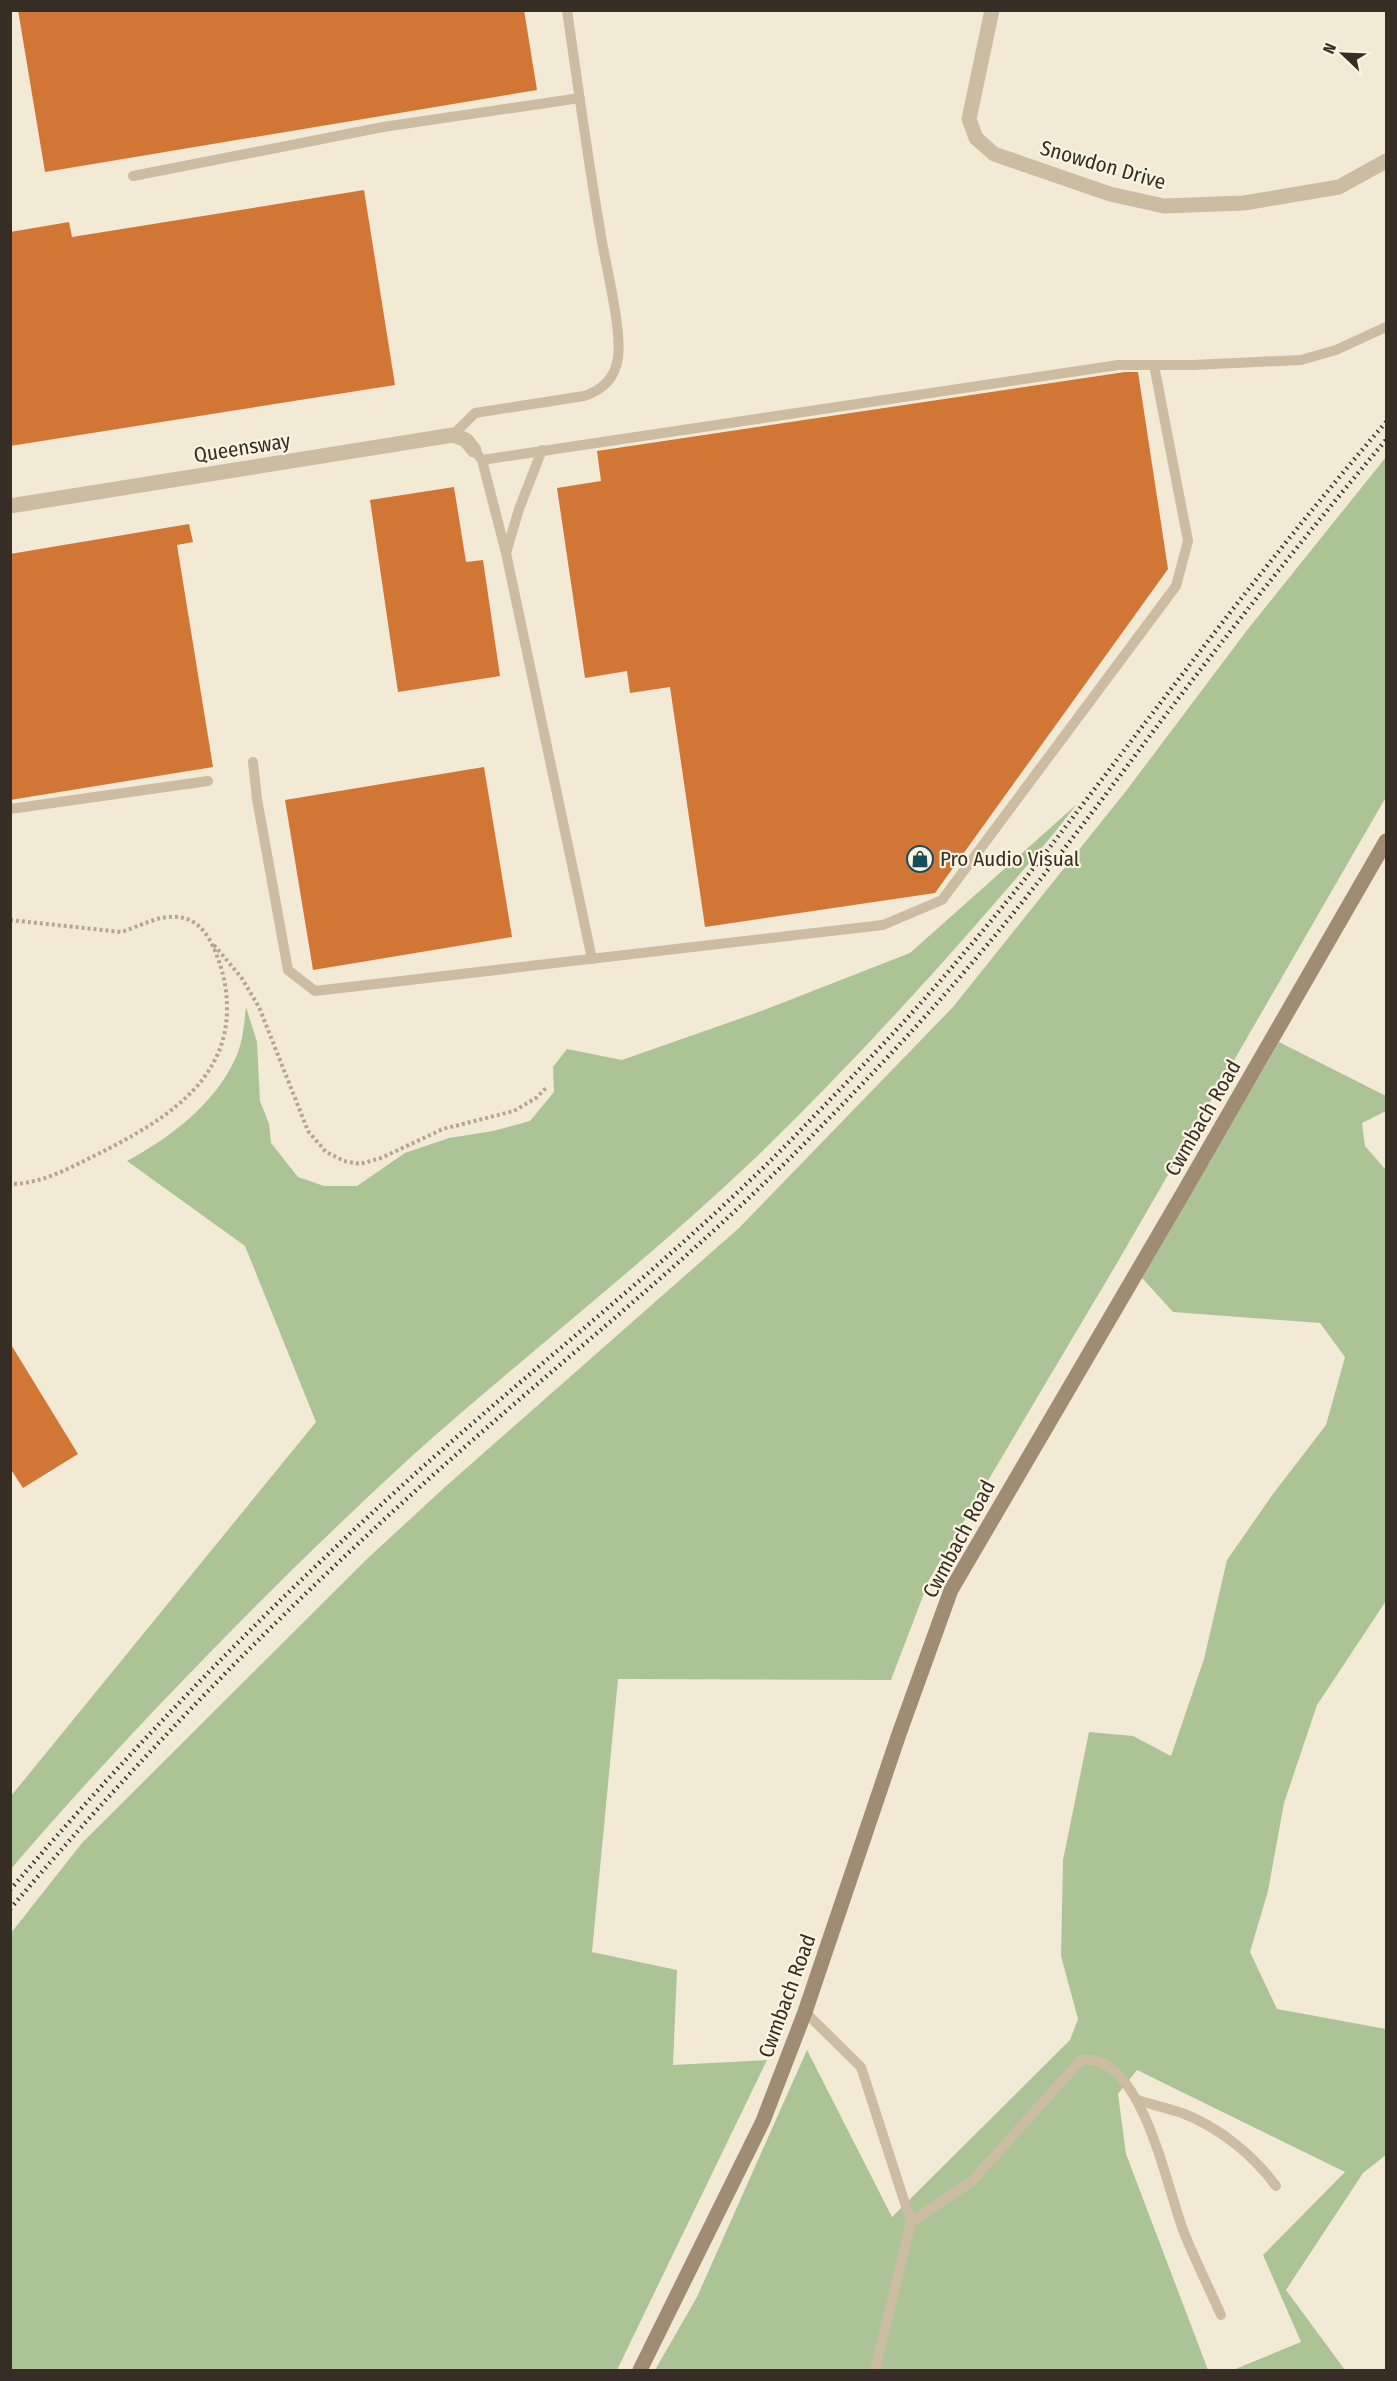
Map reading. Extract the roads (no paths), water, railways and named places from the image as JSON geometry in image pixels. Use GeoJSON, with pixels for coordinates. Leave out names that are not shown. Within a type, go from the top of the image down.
{"type":"FeatureCollection","features":[{"type":"Feature","properties":{"kind":"main road","name":"Cwmbach Road"},"geometry":{"type":"LineString","coordinates":[[640,2370],[763,2121],[805,2012],[951,1590],[1177,1205],[1386,841]]}},
{"type":"Feature","properties":{"kind":"street","name":"Snowdon Drive"},"geometry":{"type":"LineString","coordinates":[[992,10],[969,119],[976,138],[994,154],[1110,194],[1164,206],[1244,203],[1340,186],[1386,161]]}},
{"type":"Feature","properties":{"kind":"street"},"geometry":{"type":"LineString","coordinates":[[453,435],[466,440],[478,455]]}},
{"type":"Feature","properties":{"kind":"street","name":"Queensway"},"geometry":{"type":"LineString","coordinates":[[10,506],[453,435]]}},
{"type":"Feature","properties":{"kind":"lane"},"geometry":{"type":"LineString","coordinates":[[453,435],[475,413],[597,393],[612,375],[618,358],[618,334],[567,10]]}},
{"type":"Feature","properties":{"kind":"lane"},"geometry":{"type":"LineString","coordinates":[[133,176],[383,127],[580,98]]}},
{"type":"Feature","properties":{"kind":"lane"},"geometry":{"type":"LineString","coordinates":[[592,958],[506,553],[478,455],[542,450],[674,433],[1118,365],[1301,360],[1336,350],[1386,327]]}},
{"type":"Feature","properties":{"kind":"lane"},"geometry":{"type":"LineString","coordinates":[[253,762],[257,799],[288,970],[315,991],[883,924],[942,900],[1176,586],[1188,541],[1154,365]]}},
{"type":"Feature","properties":{"kind":"lane"},"geometry":{"type":"LineString","coordinates":[[506,553],[519,509],[542,450]]}},
{"type":"Feature","properties":{"kind":"lane"},"geometry":{"type":"LineString","coordinates":[[10,809],[208,781]]}},
{"type":"Feature","properties":{"kind":"lane"},"geometry":{"type":"LineString","coordinates":[[805,2012],[861,2067],[910,2222],[875,2370]]}},
{"type":"Feature","properties":{"kind":"lane"},"geometry":{"type":"LineString","coordinates":[[910,2222],[972,2181],[1081,2060],[1091,2059],[1117,2073],[1132,2089],[1138,2100],[1184,2234],[1221,2315]]}},
{"type":"Feature","properties":{"kind":"lane"},"geometry":{"type":"LineString","coordinates":[[1138,2100],[1184,2114],[1219,2133],[1261,2166],[1276,2186]]}},
{"type":"Feature","properties":{"kind":"railway"},"geometry":{"type":"LineString","coordinates":[[10,1890],[165,1717],[329,1553],[443,1449],[708,1220],[751,1180],[880,1048],[944,977],[1060,835],[1238,602],[1386,422]]}},
{"type":"Feature","properties":{"kind":"railway"},"geometry":{"type":"LineString","coordinates":[[10,1909],[168,1733],[334,1566],[450,1460],[627,1308],[757,1191],[886,1059],[1019,906],[1242,617],[1386,440]]}},
{"type":"Feature","properties":{"kind":"place","name":"Pro Audio Visual"},"geometry":{"type":"Point","coordinates":[920,859]}}]}
